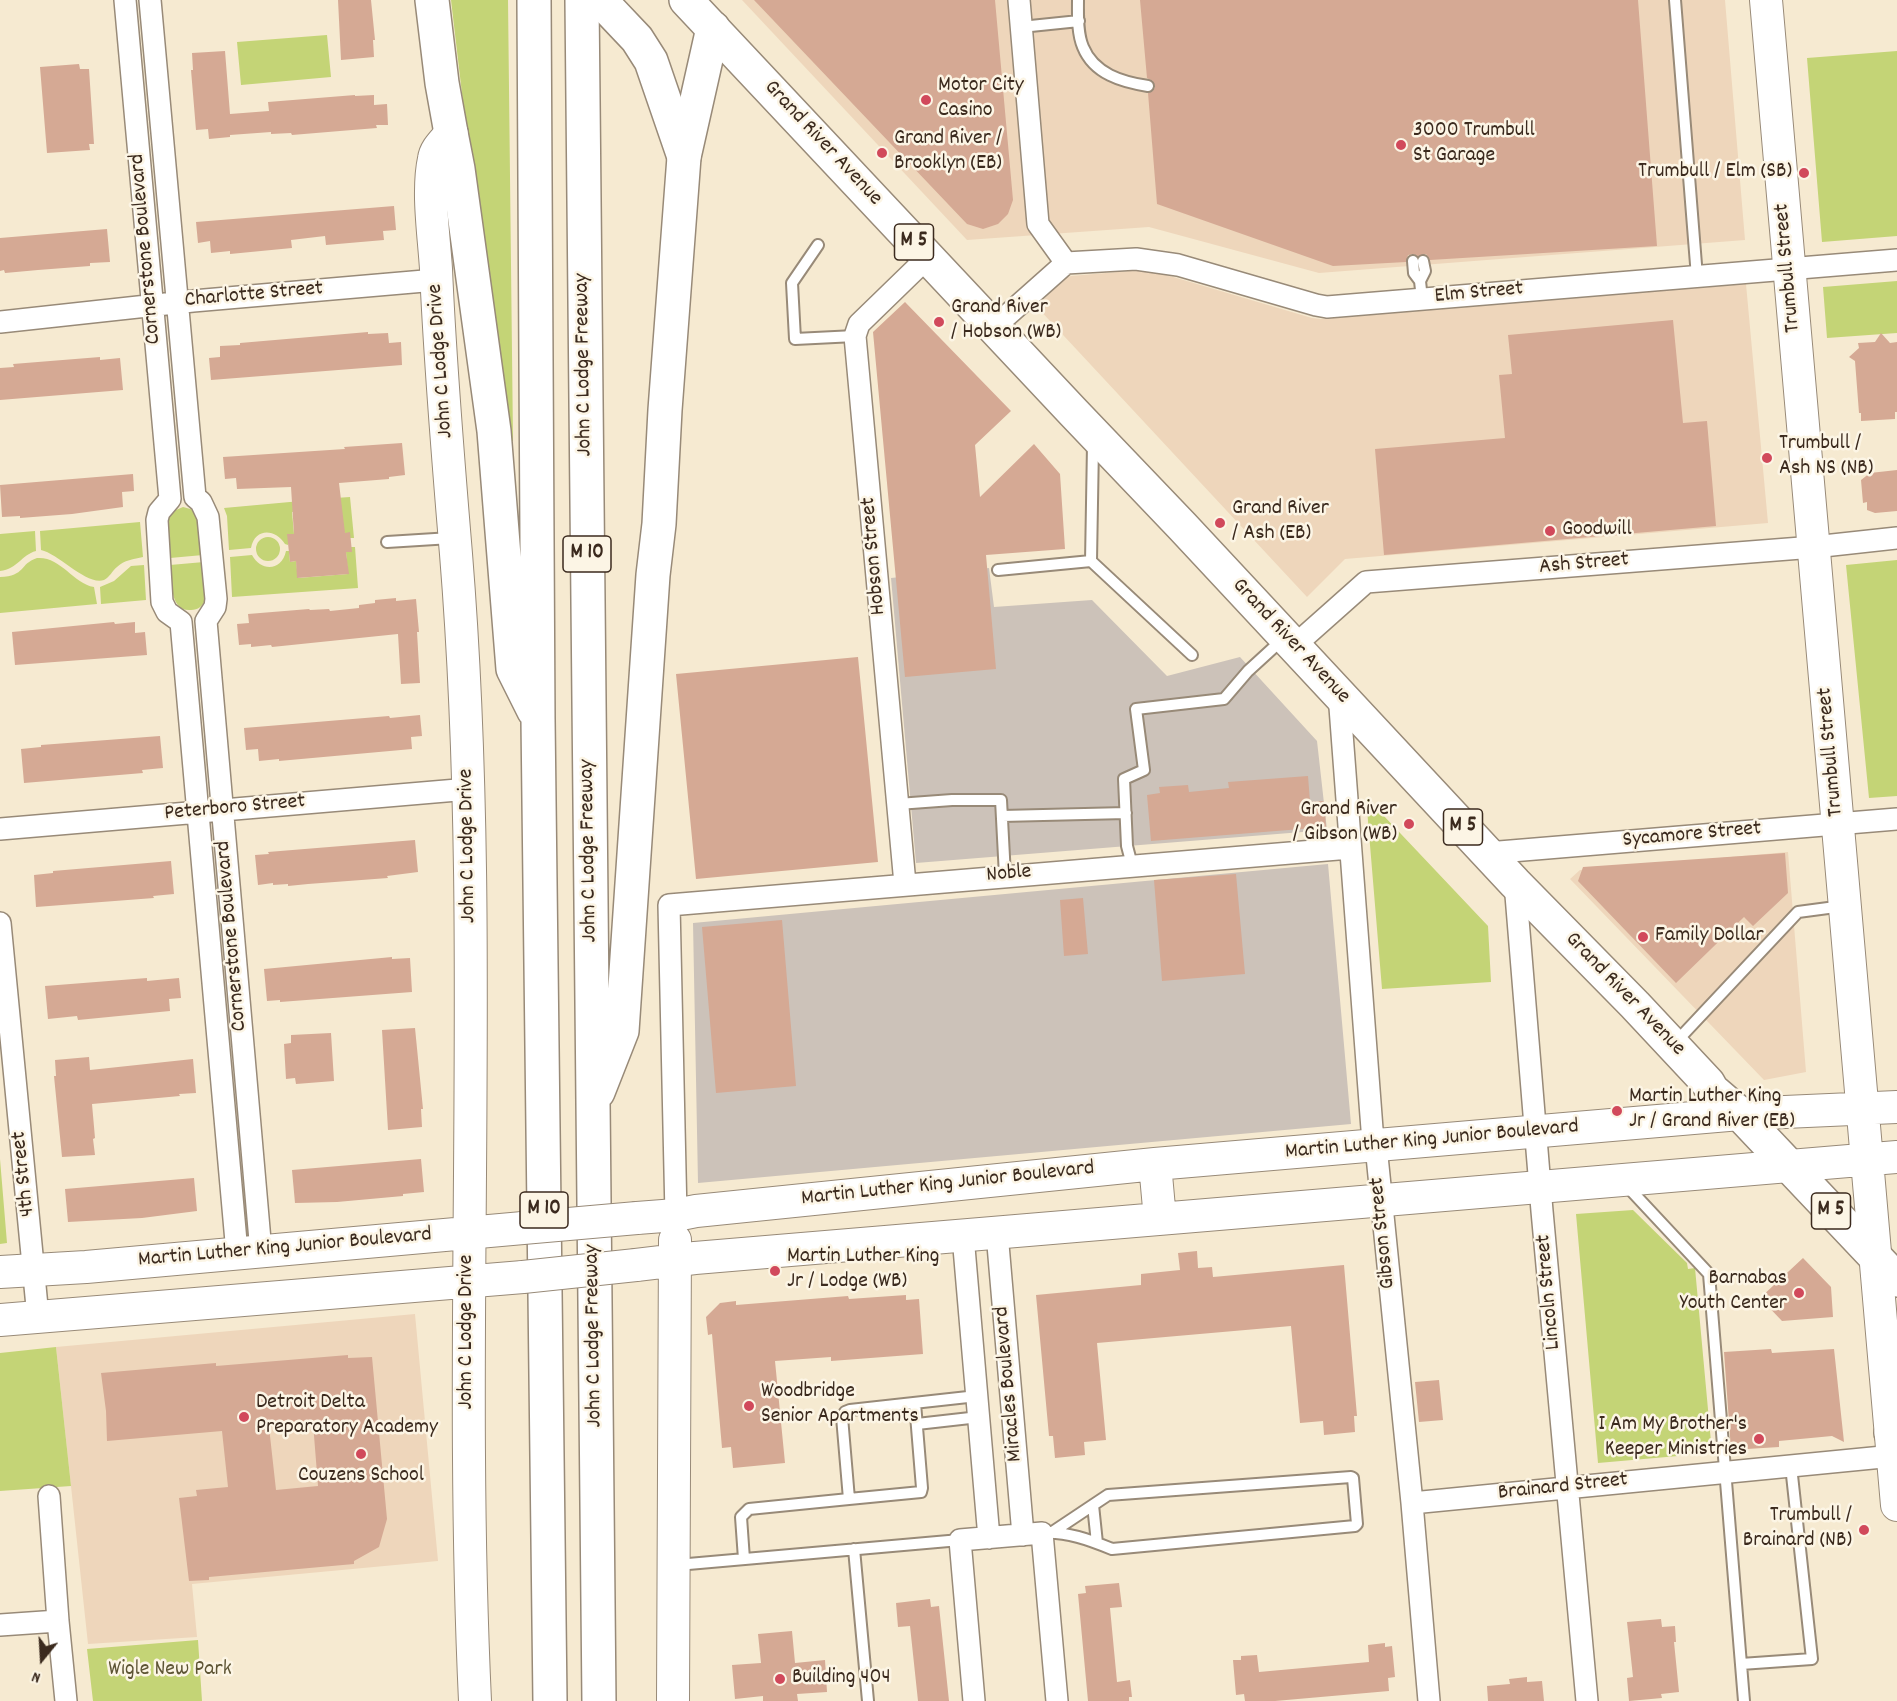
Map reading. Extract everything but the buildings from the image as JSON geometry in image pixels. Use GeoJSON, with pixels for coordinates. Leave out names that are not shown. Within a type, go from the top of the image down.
{"type":"FeatureCollection","features":[{"type":"Feature","properties":{"kind":"main road"},"geometry":{"type":"LineString","coordinates":[[432,0],[442,83],[460,181],[494,431],[513,669],[538,718]]}},
{"type":"Feature","properties":{"kind":"main road","name":"M 10"},"geometry":{"type":"LineString","coordinates":[[534,0],[538,718],[550,1701]]}},
{"type":"Feature","properties":{"kind":"main road","name":"Grand River Avenue"},"geometry":{"type":"LineString","coordinates":[[686,0],[1515,883],[1887,1269]]}},
{"type":"Feature","properties":{"kind":"main road","name":"Trumbull Street"},"geometry":{"type":"LineString","coordinates":[[1766,0],[1863,1110],[1882,1158],[1897,1505]]}},
{"type":"Feature","properties":{"kind":"main road"},"geometry":{"type":"LineString","coordinates":[[597,3],[637,39],[651,61],[684,157]]}},
{"type":"Feature","properties":{"kind":"main road","name":"John C Lodge Freeway"},"geometry":{"type":"LineString","coordinates":[[597,3],[592,1107],[599,1701]]}},
{"type":"Feature","properties":{"kind":"main road"},"geometry":{"type":"LineString","coordinates":[[592,1107],[622,1031],[652,575],[659,525],[665,410],[684,157],[713,28]]}},
{"type":"Feature","properties":{"kind":"main road","name":"John C Lodge Drive"},"geometry":{"type":"LineString","coordinates":[[451,134],[434,154],[432,190],[436,280],[463,646],[469,789],[470,1587],[475,1701]]}},
{"type":"Feature","properties":{"kind":"main road","name":"Martin Luther King Junior Boulevard"},"geometry":{"type":"LineString","coordinates":[[0,1272],[86,1267],[676,1215],[696,1211],[1155,1164],[1740,1114],[1897,1107]]}},
{"type":"Feature","properties":{"kind":"main road","name":"Martin Luther King Junior Boulevard"},"geometry":{"type":"LineString","coordinates":[[0,1320],[468,1282],[675,1260],[1882,1158]]}},
{"type":"Feature","properties":{"kind":"main road"},"geometry":{"type":"LineString","coordinates":[[1155,1164],[1160,1219]]}},
{"type":"Feature","properties":{"kind":"main road"},"geometry":{"type":"LineString","coordinates":[[673,1701],[676,1215]]}},
{"type":"Feature","properties":{"kind":"main road"},"geometry":{"type":"LineString","coordinates":[[81,1313],[72,1304],[67,1293],[68,1286],[76,1275],[86,1267]]}},
{"type":"Feature","properties":{"kind":"street","name":"Cornerstone Boulevard"},"geometry":{"type":"LineString","coordinates":[[125,0],[152,306],[175,425],[195,498],[201,502],[208,517],[216,599],[215,607],[206,621],[222,810],[249,1252]]}},
{"type":"Feature","properties":{"kind":"street","name":"Cornerstone Boulevard"},"geometry":{"type":"LineString","coordinates":[[150,0],[177,303],[175,425],[170,499]]}},
{"type":"Feature","properties":{"kind":"street"},"geometry":{"type":"LineString","coordinates":[[994,327],[1066,263],[1038,224],[1019,0]]}},
{"type":"Feature","properties":{"kind":"street"},"geometry":{"type":"LineString","coordinates":[[855,336],[859,324],[928,257]]}},
{"type":"Feature","properties":{"kind":"street","name":"Elm Street"},"geometry":{"type":"LineString","coordinates":[[1066,263],[1136,259],[1178,266],[1327,307],[1421,290],[1697,277],[1897,260]]}},
{"type":"Feature","properties":{"kind":"street","name":"Charlotte Street"},"geometry":{"type":"LineString","coordinates":[[0,322],[66,313],[436,280]]}},
{"type":"Feature","properties":{"kind":"street","name":"Hobson Street"},"geometry":{"type":"LineString","coordinates":[[855,336],[905,884]]}},
{"type":"Feature","properties":{"kind":"street"},"geometry":{"type":"LineString","coordinates":[[195,498],[186,495],[170,499],[159,512],[157,520],[162,602],[167,612],[186,625],[206,621]]}},
{"type":"Feature","properties":{"kind":"street","name":"Ash Street"},"geometry":{"type":"LineString","coordinates":[[1290,641],[1366,582],[1814,547],[1897,538]]}},
{"type":"Feature","properties":{"kind":"street","name":"Cornerstone Boulevard"},"geometry":{"type":"LineString","coordinates":[[181,622],[198,813],[249,1252]]}},
{"type":"Feature","properties":{"kind":"street","name":"Gibson Street"},"geometry":{"type":"LineString","coordinates":[[1339,694],[1372,1129],[1376,1146],[1412,1503],[1429,1701]]}},
{"type":"Feature","properties":{"kind":"street","name":"Peterboro Street"},"geometry":{"type":"LineString","coordinates":[[0,829],[469,789]]}},
{"type":"Feature","properties":{"kind":"street","name":"Sycamore Street"},"geometry":{"type":"LineString","coordinates":[[1487,853],[1897,819]]}},
{"type":"Feature","properties":{"kind":"street","name":"Noble"},"geometry":{"type":"LineString","coordinates":[[676,1215],[669,904],[1350,848]]}},
{"type":"Feature","properties":{"kind":"street","name":"Lincoln Street"},"geometry":{"type":"LineString","coordinates":[[1515,883],[1587,1701]]}},
{"type":"Feature","properties":{"kind":"street","name":"4th Street"},"geometry":{"type":"LineString","coordinates":[[0,923],[38,1317]]}},
{"type":"Feature","properties":{"kind":"street","name":"Miracles Boulevard"},"geometry":{"type":"LineString","coordinates":[[997,1233],[1039,1534],[1057,1701]]}},
{"type":"Feature","properties":{"kind":"street","name":"Miracles Boulevard"},"geometry":{"type":"LineString","coordinates":[[963,1236],[989,1538]]}},
{"type":"Feature","properties":{"kind":"street","name":"Brainard Street"},"geometry":{"type":"LineString","coordinates":[[1412,1503],[1791,1466],[1894,1436]]}},
{"type":"Feature","properties":{"kind":"street"},"geometry":{"type":"LineString","coordinates":[[49,1496],[66,1701]]}},
{"type":"Feature","properties":{"kind":"street"},"geometry":{"type":"LineString","coordinates":[[974,1701],[960,1540],[1039,1534]]}},
{"type":"Feature","properties":{"kind":"street"},"geometry":{"type":"LineString","coordinates":[[0,1625],[58,1621]]}},
{"type":"Feature","properties":{"kind":"lane"},"geometry":{"type":"LineString","coordinates":[[1078,0],[1083,46],[1093,62],[1110,76],[1125,82],[1148,86]]}},
{"type":"Feature","properties":{"kind":"lane"},"geometry":{"type":"LineString","coordinates":[[1675,0],[1697,277]]}},
{"type":"Feature","properties":{"kind":"lane"},"geometry":{"type":"LineString","coordinates":[[1021,27],[1079,21]]}},
{"type":"Feature","properties":{"kind":"lane"},"geometry":{"type":"LineString","coordinates":[[818,244],[792,282],[795,339],[855,336]]}},
{"type":"Feature","properties":{"kind":"lane"},"geometry":{"type":"LineString","coordinates":[[1418,261],[1425,272],[1421,290]]}},
{"type":"Feature","properties":{"kind":"lane"},"geometry":{"type":"LineString","coordinates":[[1094,433],[1091,561],[1192,655]]}},
{"type":"Feature","properties":{"kind":"lane"},"geometry":{"type":"LineString","coordinates":[[387,542],[454,537]]}},
{"type":"Feature","properties":{"kind":"lane"},"geometry":{"type":"LineString","coordinates":[[998,570],[1091,561]]}},
{"type":"Feature","properties":{"kind":"lane"},"geometry":{"type":"LineString","coordinates":[[1132,865],[1127,846],[1124,779],[1144,770],[1137,709],[1224,699],[1248,671],[1290,641]]}},
{"type":"Feature","properties":{"kind":"lane"},"geometry":{"type":"LineString","coordinates":[[898,804],[952,800],[1001,800],[1005,876]]}},
{"type":"Feature","properties":{"kind":"lane"},"geometry":{"type":"LineString","coordinates":[[1002,816],[1126,813]]}},
{"type":"Feature","properties":{"kind":"lane"},"geometry":{"type":"LineString","coordinates":[[1673,1046],[1798,912],[1844,906]]}},
{"type":"Feature","properties":{"kind":"lane"},"geometry":{"type":"LineString","coordinates":[[1620,1180],[1709,1274],[1744,1701]]}},
{"type":"Feature","properties":{"kind":"lane"},"geometry":{"type":"LineString","coordinates":[[849,1499],[842,1418],[844,1412],[915,1403],[978,1407]]}},
{"type":"Feature","properties":{"kind":"lane"},"geometry":{"type":"LineString","coordinates":[[744,1559],[741,1517],[749,1509],[921,1492],[915,1403]]}},
{"type":"Feature","properties":{"kind":"lane"},"geometry":{"type":"LineString","coordinates":[[917,1424],[978,1407]]}},
{"type":"Feature","properties":{"kind":"lane"},"geometry":{"type":"LineString","coordinates":[[1741,1664],[1812,1659],[1791,1466]]}},
{"type":"Feature","properties":{"kind":"lane"},"geometry":{"type":"LineString","coordinates":[[1353,1478],[1357,1524],[1355,1526],[1112,1549],[1084,1539],[1039,1534],[1108,1495],[1353,1478]]}},
{"type":"Feature","properties":{"kind":"lane"},"geometry":{"type":"LineString","coordinates":[[1093,1505],[1097,1543]]}},
{"type":"Feature","properties":{"kind":"lane"},"geometry":{"type":"LineString","coordinates":[[673,1565],[960,1540]]}},
{"type":"Feature","properties":{"kind":"lane"},"geometry":{"type":"LineString","coordinates":[[854,1549],[868,1701]]}},
{"type":"Feature","properties":{"kind":"shaded area","name":"Motor City Casino"},"geometry":{"type":"Polygon","coordinates":[[[742,0],[1725,0],[1745,240],[1319,273],[1149,227],[967,240],[742,0]]]}},
{"type":"Feature","properties":{"kind":"shaded area"},"geometry":{"type":"Polygon","coordinates":[[[1153,271],[1321,319],[1746,284],[1768,523],[1345,559],[1307,597],[1037,307],[1062,279],[1071,276],[1153,271]]]}},
{"type":"Feature","properties":{"kind":"shaded area"},"geometry":{"type":"Polygon","coordinates":[[[989,568],[994,607],[1092,600],[1167,676],[1240,657],[1317,741],[1327,830],[916,863],[891,578],[989,568]]]}},
{"type":"Feature","properties":{"kind":"shaded area"},"geometry":{"type":"Polygon","coordinates":[[[1788,852],[1806,1072],[1764,1080],[1570,879],[1580,870],[1788,852]]]}},
{"type":"Feature","properties":{"kind":"shaded area"},"geometry":{"type":"Polygon","coordinates":[[[1328,864],[1351,1124],[698,1183],[693,923],[1328,864]]]}},
{"type":"Feature","properties":{"kind":"shaded area","name":"Detroit Delta Preparatory Academy"},"geometry":{"type":"Polygon","coordinates":[[[415,1314],[438,1561],[192,1584],[197,1637],[88,1644],[56,1347],[415,1314]]]}},
{"type":"Feature","properties":{"kind":"green space"},"geometry":{"type":"Polygon","coordinates":[[[451,0],[508,0],[513,441],[503,442],[451,0]]]}},
{"type":"Feature","properties":{"kind":"green space"},"geometry":{"type":"Polygon","coordinates":[[[327,35],[331,77],[241,85],[237,42],[327,35]]]}},
{"type":"Feature","properties":{"kind":"green space"},"geometry":{"type":"Polygon","coordinates":[[[1897,51],[1897,236],[1822,242],[1807,58],[1897,51]]]}},
{"type":"Feature","properties":{"kind":"green space"},"geometry":{"type":"Polygon","coordinates":[[[1897,281],[1897,333],[1827,338],[1823,287],[1897,281]]]}},
{"type":"Feature","properties":{"kind":"green space"},"geometry":{"type":"Polygon","coordinates":[[[350,497],[354,538],[350,538],[350,533],[345,533],[306,500],[350,497]]]}},
{"type":"Feature","properties":{"kind":"green space"},"geometry":{"type":"Polygon","coordinates":[[[301,501],[302,511],[292,512],[294,534],[288,534],[288,545],[276,535],[266,533],[257,536],[251,548],[229,550],[227,516],[224,508],[301,501]]]}},
{"type":"Feature","properties":{"kind":"green space"},"geometry":{"type":"Polygon","coordinates":[[[183,507],[194,510],[198,516],[203,555],[170,558],[168,518],[183,507]]]}},
{"type":"Feature","properties":{"kind":"green space"},"geometry":{"type":"Polygon","coordinates":[[[140,522],[143,557],[123,563],[104,580],[97,581],[81,574],[41,550],[40,531],[140,522]]]}},
{"type":"Feature","properties":{"kind":"green space"},"geometry":{"type":"Polygon","coordinates":[[[35,531],[36,551],[11,568],[0,571],[0,534],[35,531]]]}},
{"type":"Feature","properties":{"kind":"green space"},"geometry":{"type":"Polygon","coordinates":[[[268,537],[276,541],[280,549],[276,557],[268,561],[260,557],[256,549],[260,541],[268,537]]]}},
{"type":"Feature","properties":{"kind":"green space"},"geometry":{"type":"Polygon","coordinates":[[[351,547],[355,547],[358,588],[232,597],[230,557],[252,555],[256,561],[271,567],[276,566],[284,558],[286,551],[289,551],[290,562],[296,561],[298,578],[348,574],[346,552],[351,552],[351,547]]]}},
{"type":"Feature","properties":{"kind":"green space"},"geometry":{"type":"Polygon","coordinates":[[[37,558],[53,561],[86,585],[94,587],[97,604],[0,613],[0,577],[18,572],[31,560],[37,558]]]}},
{"type":"Feature","properties":{"kind":"green space"},"geometry":{"type":"Polygon","coordinates":[[[1897,560],[1897,796],[1869,798],[1846,565],[1897,560]]]}},
{"type":"Feature","properties":{"kind":"green space"},"geometry":{"type":"Polygon","coordinates":[[[204,562],[206,596],[204,602],[196,609],[184,609],[175,601],[170,565],[204,562]]]}},
{"type":"Feature","properties":{"kind":"green space"},"geometry":{"type":"Polygon","coordinates":[[[144,565],[146,600],[101,604],[100,587],[114,581],[131,566],[144,565]]]}},
{"type":"Feature","properties":{"kind":"green space"},"geometry":{"type":"Polygon","coordinates":[[[1366,797],[1488,926],[1491,982],[1382,989],[1366,797]]]}},
{"type":"Feature","properties":{"kind":"green space"},"geometry":{"type":"Polygon","coordinates":[[[0,1159],[7,1243],[0,1244],[0,1159]]]}},
{"type":"Feature","properties":{"kind":"green space"},"geometry":{"type":"Polygon","coordinates":[[[1633,1210],[1687,1263],[1688,1269],[1695,1268],[1712,1453],[1598,1463],[1576,1214],[1633,1210]]]}},
{"type":"Feature","properties":{"kind":"green space"},"geometry":{"type":"Polygon","coordinates":[[[56,1347],[71,1486],[0,1491],[0,1353],[56,1347]]]}},
{"type":"Feature","properties":{"kind":"green space","name":"Wigle New Park"},"geometry":{"type":"Polygon","coordinates":[[[198,1640],[202,1701],[93,1701],[87,1649],[198,1640]]]}},
{"type":"Feature","properties":{"kind":"place","name":"Motor City Casino"},"geometry":{"type":"Point","coordinates":[926,100]}},
{"type":"Feature","properties":{"kind":"place","name":"3000 Trumbull St Garage"},"geometry":{"type":"Point","coordinates":[1401,145]}},
{"type":"Feature","properties":{"kind":"place","name":"Grand River / Brooklyn (EB)"},"geometry":{"type":"Point","coordinates":[882,153]}},
{"type":"Feature","properties":{"kind":"place","name":"Trumbull / Elm (SB)"},"geometry":{"type":"Point","coordinates":[1804,173]}},
{"type":"Feature","properties":{"kind":"place","name":"Grand River / Hobson (WB)"},"geometry":{"type":"Point","coordinates":[939,322]}},
{"type":"Feature","properties":{"kind":"place","name":"Trumbull / Ash NS (NB)"},"geometry":{"type":"Point","coordinates":[1767,458]}},
{"type":"Feature","properties":{"kind":"place","name":"Grand River / Ash (EB)"},"geometry":{"type":"Point","coordinates":[1220,523]}},
{"type":"Feature","properties":{"kind":"place","name":"Goodwill"},"geometry":{"type":"Point","coordinates":[1550,531]}},
{"type":"Feature","properties":{"kind":"place","name":"Grand River / Gibson (WB)"},"geometry":{"type":"Point","coordinates":[1409,824]}},
{"type":"Feature","properties":{"kind":"place","name":"Family Dollar"},"geometry":{"type":"Point","coordinates":[1643,937]}},
{"type":"Feature","properties":{"kind":"place","name":"Martin Luther King Jr / Grand River (EB)"},"geometry":{"type":"Point","coordinates":[1617,1111]}},
{"type":"Feature","properties":{"kind":"place","name":"Martin Luther King Jr / Lodge (WB)"},"geometry":{"type":"Point","coordinates":[775,1271]}},
{"type":"Feature","properties":{"kind":"place","name":"Barnabas Youth Center"},"geometry":{"type":"Point","coordinates":[1799,1293]}},
{"type":"Feature","properties":{"kind":"place","name":"Woodbridge Senior Apartments"},"geometry":{"type":"Point","coordinates":[749,1406]}},
{"type":"Feature","properties":{"kind":"place","name":"Detroit Delta Preparatory Academy"},"geometry":{"type":"Point","coordinates":[244,1417]}},
{"type":"Feature","properties":{"kind":"place","name":"I Am My Brother's Keeper Ministries"},"geometry":{"type":"Point","coordinates":[1759,1439]}},
{"type":"Feature","properties":{"kind":"place","name":"Couzens School"},"geometry":{"type":"Point","coordinates":[361,1454]}},
{"type":"Feature","properties":{"kind":"place","name":"Trumbull / Brainard (NB)"},"geometry":{"type":"Point","coordinates":[1864,1530]}},
{"type":"Feature","properties":{"kind":"place","name":"Building 404"},"geometry":{"type":"Point","coordinates":[780,1679]}}]}
